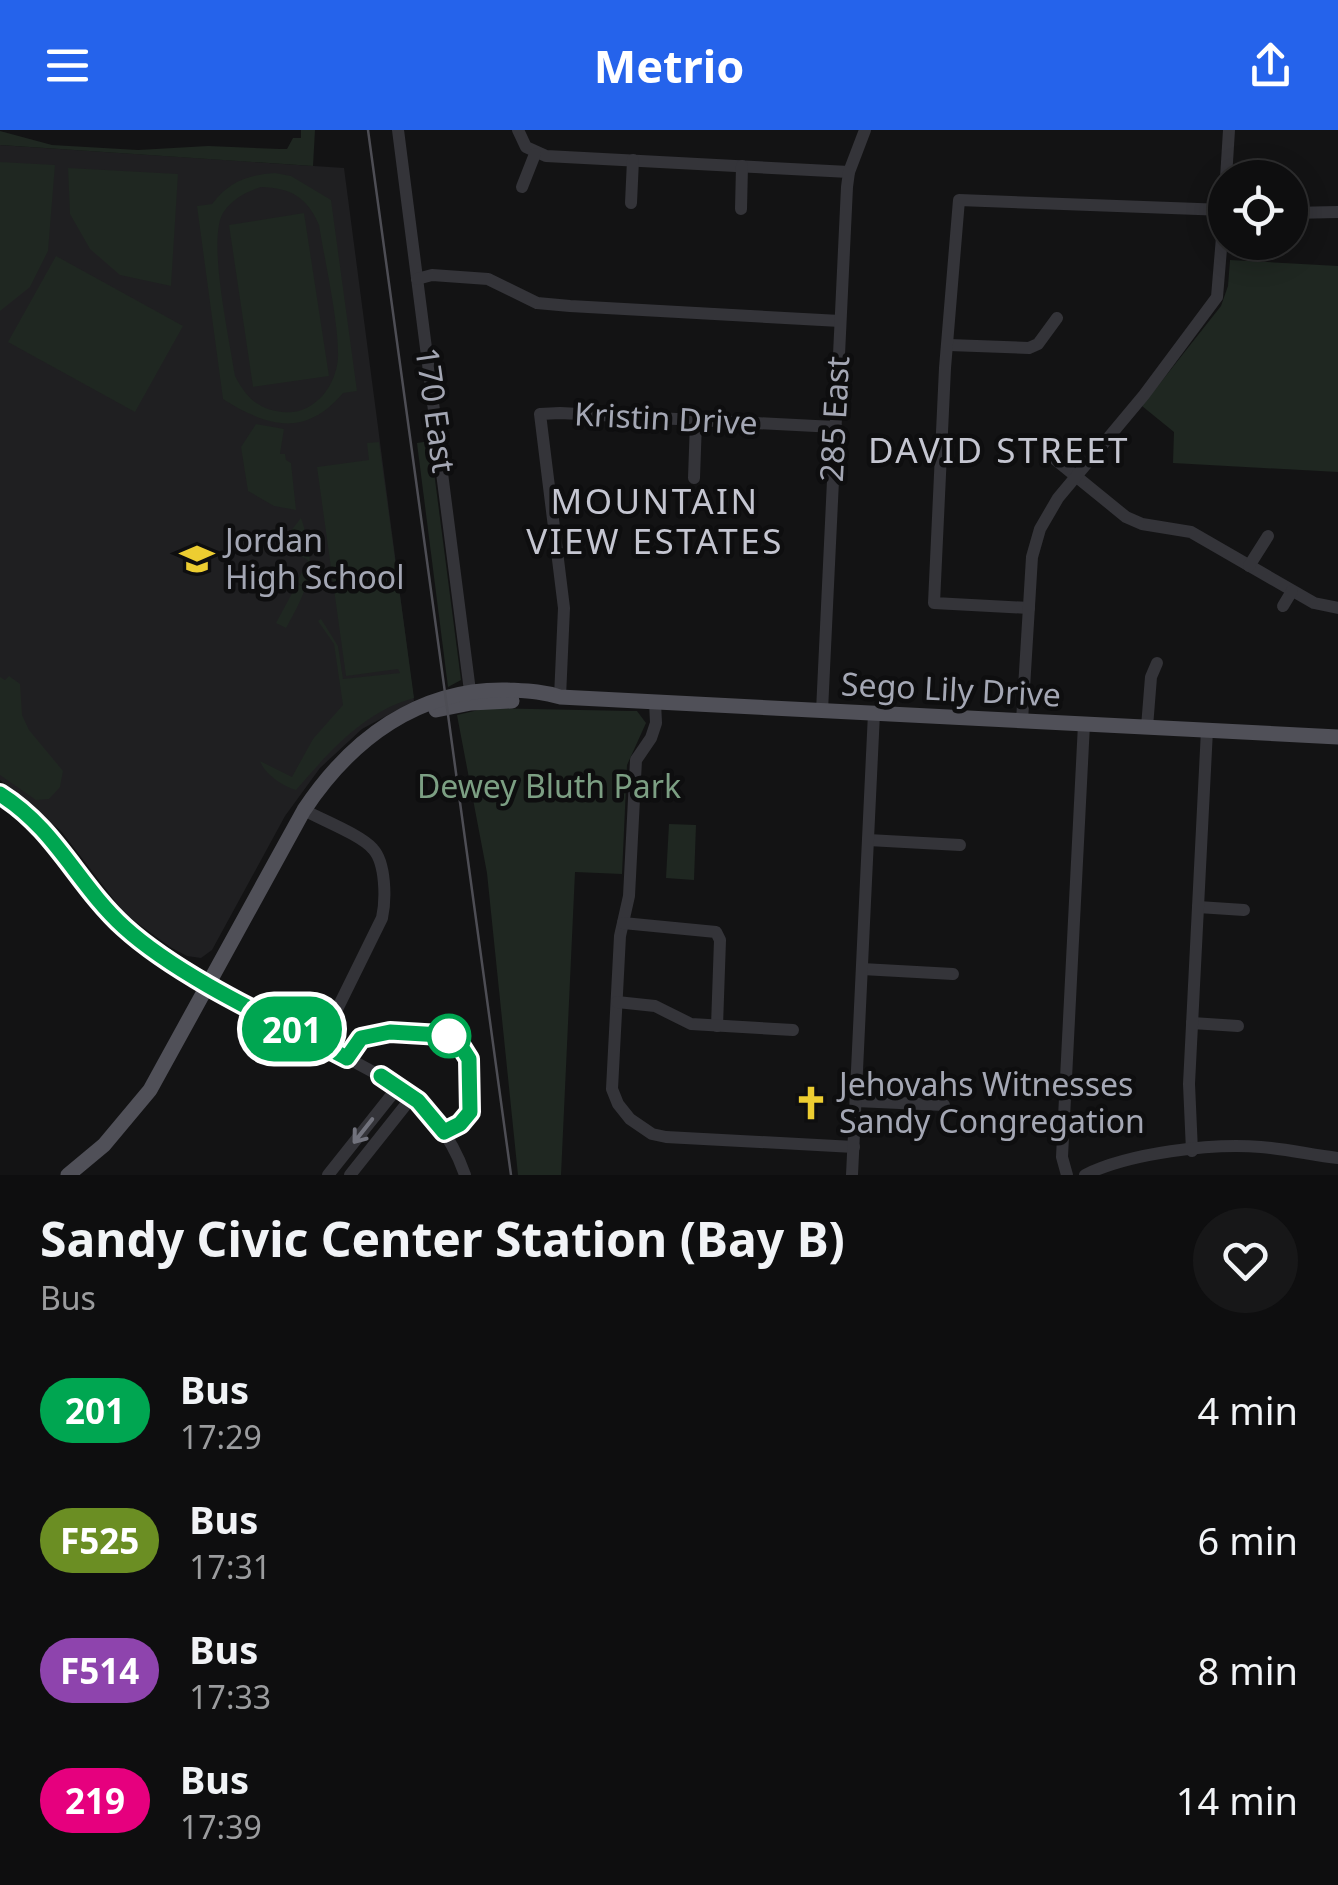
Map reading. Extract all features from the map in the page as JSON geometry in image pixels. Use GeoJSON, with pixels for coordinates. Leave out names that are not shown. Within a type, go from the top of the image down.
{"type":"FeatureCollection","features":[{"type":"Feature","properties":{"kind":"main road","name":"Sego Lily Drive"},"geometry":{"type":"LineString","coordinates":[[68,1175],[126,1122],[162,1069],[304,810],[340,760],[387,722],[426,703],[470,691],[544,692],[560,697],[1338,737]]}},
{"type":"Feature","properties":{"kind":"main road","name":"Sego Lily Drive"},"geometry":{"type":"LineString","coordinates":[[377,732],[460,704],[493,700],[543,702],[560,697]]}},
{"type":"Feature","properties":{"kind":"street","name":"170 East"},"geometry":{"type":"LineString","coordinates":[[398,130],[470,691]]}},
{"type":"Feature","properties":{"kind":"street"},"geometry":{"type":"LineString","coordinates":[[518,130],[526,147],[535,154],[848,172]]}},
{"type":"Feature","properties":{"kind":"street","name":"285 East"},"geometry":{"type":"LineString","coordinates":[[822,711],[848,172],[865,130]]}},
{"type":"Feature","properties":{"kind":"street"},"geometry":{"type":"LineString","coordinates":[[1227,160],[1229,130]]}},
{"type":"Feature","properties":{"kind":"street"},"geometry":{"type":"LineString","coordinates":[[522,187],[535,154]]}},
{"type":"Feature","properties":{"kind":"street"},"geometry":{"type":"LineString","coordinates":[[631,202],[633,160]]}},
{"type":"Feature","properties":{"kind":"street"},"geometry":{"type":"LineString","coordinates":[[741,209],[742,166]]}},
{"type":"Feature","properties":{"kind":"street"},"geometry":{"type":"LineString","coordinates":[[1029,608],[934,603],[958,200],[1208,209]]}},
{"type":"Feature","properties":{"kind":"street"},"geometry":{"type":"LineString","coordinates":[[1308,212],[1338,212]]}},
{"type":"Feature","properties":{"kind":"street"},"geometry":{"type":"LineString","coordinates":[[1022,721],[1032,556],[1040,529],[1058,498],[1205,316],[1217,297],[1222,260]]}},
{"type":"Feature","properties":{"kind":"street"},"geometry":{"type":"LineString","coordinates":[[418,280],[432,275],[488,279],[537,302],[570,306],[840,321]]}},
{"type":"Feature","properties":{"kind":"street"},"geometry":{"type":"LineString","coordinates":[[949,345],[1029,348],[1038,344],[1057,318]]}},
{"type":"Feature","properties":{"kind":"street","name":"Kristin Drive"},"geometry":{"type":"LineString","coordinates":[[560,697],[564,608],[540,414],[835,427]]}},
{"type":"Feature","properties":{"kind":"street"},"geometry":{"type":"LineString","coordinates":[[694,478],[696,420]]}},
{"type":"Feature","properties":{"kind":"street"},"geometry":{"type":"LineString","coordinates":[[1051,456],[1126,517],[1142,524],[1190,532],[1292,592],[1314,603],[1338,608]]}},
{"type":"Feature","properties":{"kind":"street"},"geometry":{"type":"LineString","coordinates":[[1249,566],[1268,536]]}},
{"type":"Feature","properties":{"kind":"street"},"geometry":{"type":"LineString","coordinates":[[1283,606],[1292,592]]}},
{"type":"Feature","properties":{"kind":"street"},"geometry":{"type":"LineString","coordinates":[[1147,727],[1150,677],[1158,662]]}},
{"type":"Feature","properties":{"kind":"street"},"geometry":{"type":"LineString","coordinates":[[656,702],[651,738],[636,760],[629,896],[616,1002],[612,1088],[618,1104],[641,1128],[666,1137],[854,1147]]}},
{"type":"Feature","properties":{"kind":"street"},"geometry":{"type":"LineString","coordinates":[[852,1175],[874,713]]}},
{"type":"Feature","properties":{"kind":"street"},"geometry":{"type":"LineString","coordinates":[[1066,1175],[1062,1157],[1084,724]]}},
{"type":"Feature","properties":{"kind":"street"},"geometry":{"type":"LineString","coordinates":[[1192,1151],[1188,1110],[1207,730]]}},
{"type":"Feature","properties":{"kind":"street"},"geometry":{"type":"LineString","coordinates":[[0,794],[40,824],[121,924],[156,952],[412,1096],[444,1132],[465,1175]]}},
{"type":"Feature","properties":{"kind":"street"},"geometry":{"type":"LineString","coordinates":[[304,810],[372,847],[379,860],[385,904],[382,918],[320,1044]]}},
{"type":"Feature","properties":{"kind":"street"},"geometry":{"type":"LineString","coordinates":[[868,840],[960,845]]}},
{"type":"Feature","properties":{"kind":"street"},"geometry":{"type":"LineString","coordinates":[[1198,907],[1244,910]]}},
{"type":"Feature","properties":{"kind":"street"},"geometry":{"type":"LineString","coordinates":[[623,923],[716,932],[720,940],[716,1026]]}},
{"type":"Feature","properties":{"kind":"street"},"geometry":{"type":"LineString","coordinates":[[862,969],[953,974]]}},
{"type":"Feature","properties":{"kind":"street"},"geometry":{"type":"LineString","coordinates":[[616,1002],[648,1004],[684,1021],[793,1030]]}},
{"type":"Feature","properties":{"kind":"street"},"geometry":{"type":"LineString","coordinates":[[1192,1024],[1238,1026]]}},
{"type":"Feature","properties":{"kind":"street"},"geometry":{"type":"LineString","coordinates":[[328,1175],[398,1086]]}},
{"type":"Feature","properties":{"kind":"street"},"geometry":{"type":"LineString","coordinates":[[350,1175],[412,1096]]}},
{"type":"Feature","properties":{"kind":"street"},"geometry":{"type":"LineString","coordinates":[[856,1100],[944,1105]]}},
{"type":"Feature","properties":{"kind":"street"},"geometry":{"type":"LineString","coordinates":[[1085,1175],[1121,1160],[1249,1146],[1338,1158]]}},
{"type":"Feature","properties":{"kind":"shaded area","name":"Jordan High School"},"geometry":{"type":"Polygon","coordinates":[[[0,145],[344,168],[414,701],[362,729],[320,768],[285,816],[212,950],[201,958],[170,947],[125,914],[61,831],[0,780],[0,145]]]}},
{"type":"Feature","properties":{"kind":"green space"},"geometry":{"type":"Polygon","coordinates":[[[301,130],[315,130],[313,166],[0,145],[0,131],[52,145],[138,150],[208,146],[287,149],[293,138],[301,138],[301,130]]]}},
{"type":"Feature","properties":{"kind":"green space"},"geometry":{"type":"Polygon","coordinates":[[[0,162],[55,165],[48,251],[30,287],[0,311],[0,162]]]}},
{"type":"Feature","properties":{"kind":"green space"},"geometry":{"type":"Polygon","coordinates":[[[68,168],[178,174],[171,286],[120,275],[90,249],[70,214],[68,168]]]}},
{"type":"Feature","properties":{"kind":"green space"},"geometry":{"type":"Polygon","coordinates":[[[265,174],[291,176],[331,200],[357,391],[343,393],[329,407],[300,422],[270,421],[223,399],[197,206],[212,204],[239,181],[265,174]],[[261,187],[245,194],[223,213],[217,245],[218,267],[235,376],[259,405],[293,412],[313,404],[328,389],[338,358],[336,327],[319,225],[297,196],[261,187]]]}},
{"type":"Feature","properties":{"kind":"green space"},"geometry":{"type":"Polygon","coordinates":[[[304,213],[329,376],[253,387],[229,225],[304,213]]]}},
{"type":"Feature","properties":{"kind":"green space"},"geometry":{"type":"Polygon","coordinates":[[[56,256],[183,326],[135,412],[8,342],[56,256]]]}},
{"type":"Feature","properties":{"kind":"green space"},"geometry":{"type":"Polygon","coordinates":[[[1230,260],[1338,266],[1338,472],[1173,463],[1174,432],[1142,406],[1221,306],[1228,286],[1230,260]]]}},
{"type":"Feature","properties":{"kind":"green space"},"geometry":{"type":"Polygon","coordinates":[[[256,424],[284,429],[280,454],[285,454],[291,463],[296,510],[274,506],[248,491],[241,447],[256,424]]]}},
{"type":"Feature","properties":{"kind":"green space"},"geometry":{"type":"Polygon","coordinates":[[[430,441],[461,680],[448,687],[417,443],[430,441]]]}},
{"type":"Feature","properties":{"kind":"green space"},"geometry":{"type":"Polygon","coordinates":[[[379,442],[414,698],[363,723],[296,790],[275,779],[260,761],[292,777],[313,739],[343,705],[334,644],[318,621],[321,619],[338,646],[343,679],[400,673],[398,669],[346,676],[317,467],[369,460],[367,443],[379,442]]]}},
{"type":"Feature","properties":{"kind":"green space"},"geometry":{"type":"Polygon","coordinates":[[[301,518],[310,563],[305,588],[286,628],[276,623],[297,584],[304,587],[297,582],[308,560],[280,545],[301,518]]]}},
{"type":"Feature","properties":{"kind":"green space"},"geometry":{"type":"Polygon","coordinates":[[[9,676],[20,684],[22,715],[29,730],[63,771],[60,787],[49,799],[36,800],[0,775],[0,677],[5,680],[9,676]]]}},
{"type":"Feature","properties":{"kind":"green space","name":"Dewey Bluth Park"},"geometry":{"type":"Polygon","coordinates":[[[487,708],[637,711],[646,723],[627,765],[622,874],[575,872],[561,1175],[518,1175],[487,873],[457,715],[487,708]]]}},
{"type":"Feature","properties":{"kind":"green space"},"geometry":{"type":"Polygon","coordinates":[[[669,824],[696,825],[694,880],[666,878],[669,824]]]}},
{"type":"Feature","properties":{"kind":"tram line"},"geometry":{"type":"LineString","coordinates":[[368,130],[511,1175]]}},
{"type":"Feature","properties":{"kind":"bus line","name":"201"},"geometry":{"type":"LineString","coordinates":[[0,794],[40,824],[104,906],[142,942],[320,1044],[347,1058],[361,1038],[382,1032],[441,1035],[457,1040],[469,1059],[470,1112],[464,1121],[444,1132],[418,1101],[381,1076]]}},
{"type":"Feature","properties":{"kind":"place","name":"Jordan High School"},"geometry":{"type":"Point","coordinates":[197,559]}},
{"type":"Feature","properties":{"kind":"place","name":"Jehovahs Witnesses Sandy Congregation"},"geometry":{"type":"Point","coordinates":[811,1103]}},
{"type":"Feature","properties":{"kind":"district","name":"DAVID STREET"},"geometry":{"type":"Point","coordinates":[999,451]}},
{"type":"Feature","properties":{"kind":"district","name":"MOUNTAIN VIEW ESTATES"},"geometry":{"type":"Point","coordinates":[655,522]}}]}
